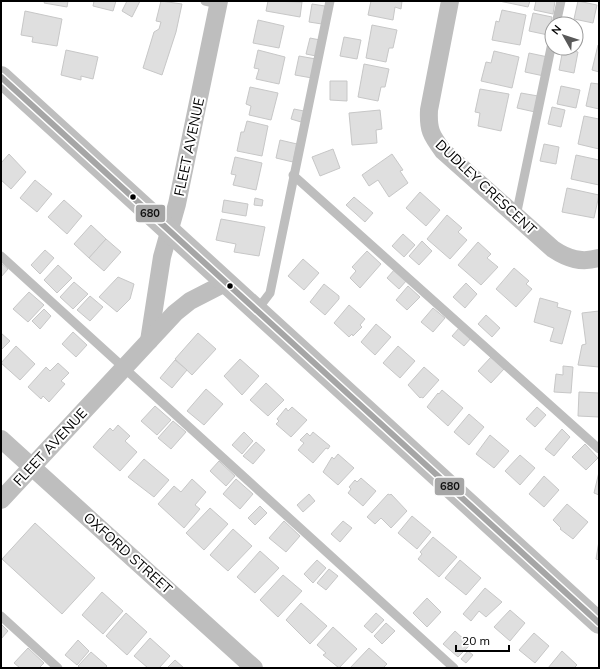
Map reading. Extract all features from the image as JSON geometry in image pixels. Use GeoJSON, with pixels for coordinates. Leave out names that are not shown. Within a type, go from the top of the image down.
{"type":"FeatureCollection","features":[{"type":"Feature","properties":{"kind":"street","name":"DUDLEY CRESCENT"},"geometry":{"type":"LineString","coordinates":[[450,1],[432,95],[428,127],[434,139],[443,151],[553,249],[567,258],[577,260],[599,258]]}},
{"type":"Feature","properties":{"kind":"street","name":"FLEET AVENUE"},"geometry":{"type":"LineString","coordinates":[[149,341],[162,256],[177,204],[214,2]]}},
{"type":"Feature","properties":{"kind":"street"},"geometry":{"type":"LineString","coordinates":[[1,76],[169,228],[599,623]]}},
{"type":"Feature","properties":{"kind":"street","name":"FLEET AVENUE"},"geometry":{"type":"LineString","coordinates":[[1,500],[175,312],[190,301],[227,282]]}},
{"type":"Feature","properties":{"kind":"street","name":"OXFORD STREET"},"geometry":{"type":"LineString","coordinates":[[1,439],[254,668]]}},
{"type":"Feature","properties":{"kind":"lane"},"geometry":{"type":"LineString","coordinates":[[257,310],[270,293],[330,1]]}},
{"type":"Feature","properties":{"kind":"lane"},"geometry":{"type":"LineString","coordinates":[[558,16],[561,1]]}},
{"type":"Feature","properties":{"kind":"lane"},"geometry":{"type":"LineString","coordinates":[[516,216],[549,56]]}},
{"type":"Feature","properties":{"kind":"lane"},"geometry":{"type":"LineString","coordinates":[[294,175],[599,449]]}},
{"type":"Feature","properties":{"kind":"lane"},"geometry":{"type":"LineString","coordinates":[[1,256],[454,668]]}},
{"type":"Feature","properties":{"kind":"lane"},"geometry":{"type":"LineString","coordinates":[[1,616],[58,668]]}},
{"type":"Feature","properties":{"kind":"building"},"geometry":{"type":"Polygon","coordinates":[[[45,1],[68,1],[67,7],[44,3],[45,1]]]}},
{"type":"Feature","properties":{"kind":"building"},"geometry":{"type":"Polygon","coordinates":[[[94,1],[116,1],[113,11],[93,6],[94,1]]]}},
{"type":"Feature","properties":{"kind":"building"},"geometry":{"type":"Polygon","coordinates":[[[127,1],[140,1],[132,17],[122,11],[127,1]]]}},
{"type":"Feature","properties":{"kind":"building"},"geometry":{"type":"Polygon","coordinates":[[[161,1],[182,4],[176,32],[162,75],[143,68],[154,32],[159,29],[161,22],[156,21],[161,1]]]}},
{"type":"Feature","properties":{"kind":"building"},"geometry":{"type":"Polygon","coordinates":[[[268,1],[302,2],[300,17],[266,11],[268,1]]]}},
{"type":"Feature","properties":{"kind":"building"},"geometry":{"type":"Polygon","coordinates":[[[371,1],[402,1],[401,9],[395,7],[393,20],[368,15],[371,1]]]}},
{"type":"Feature","properties":{"kind":"building"},"geometry":{"type":"Polygon","coordinates":[[[499,1],[530,1],[528,7],[499,1]]]}},
{"type":"Feature","properties":{"kind":"building"},"geometry":{"type":"Polygon","coordinates":[[[536,1],[555,1],[553,14],[534,10],[536,1]]]}},
{"type":"Feature","properties":{"kind":"building"},"geometry":{"type":"Polygon","coordinates":[[[578,1],[597,5],[593,23],[584,21],[584,16],[575,16],[578,1]]]}},
{"type":"Feature","properties":{"kind":"building"},"geometry":{"type":"Polygon","coordinates":[[[312,4],[325,6],[322,24],[309,22],[312,4]]]}},
{"type":"Feature","properties":{"kind":"building"},"geometry":{"type":"Polygon","coordinates":[[[502,10],[526,15],[520,45],[492,40],[496,21],[499,22],[502,10]]]}},
{"type":"Feature","properties":{"kind":"building"},"geometry":{"type":"Polygon","coordinates":[[[25,11],[62,19],[57,46],[32,42],[33,37],[21,35],[25,11]]]}},
{"type":"Feature","properties":{"kind":"building"},"geometry":{"type":"Polygon","coordinates":[[[533,13],[547,16],[544,16],[544,34],[529,31],[533,13]]]}},
{"type":"Feature","properties":{"kind":"building"},"geometry":{"type":"Polygon","coordinates":[[[258,20],[284,26],[279,48],[253,43],[258,20]]]}},
{"type":"Feature","properties":{"kind":"building"},"geometry":{"type":"Polygon","coordinates":[[[372,25],[397,30],[393,48],[389,48],[386,62],[366,58],[372,25]]]}},
{"type":"Feature","properties":{"kind":"building"},"geometry":{"type":"Polygon","coordinates":[[[344,37],[361,40],[357,59],[340,56],[344,37]]]}},
{"type":"Feature","properties":{"kind":"building"},"geometry":{"type":"Polygon","coordinates":[[[310,38],[320,40],[316,56],[306,54],[310,38]]]}},
{"type":"Feature","properties":{"kind":"building"},"geometry":{"type":"Polygon","coordinates":[[[599,45],[599,72],[592,70],[599,45]]]}},
{"type":"Feature","properties":{"kind":"building"},"geometry":{"type":"Polygon","coordinates":[[[66,50],[98,57],[93,79],[81,76],[81,80],[61,75],[66,50]]]}},
{"type":"Feature","properties":{"kind":"building"},"geometry":{"type":"Polygon","coordinates":[[[258,50],[285,57],[279,84],[256,79],[259,69],[254,68],[258,50]]]}},
{"type":"Feature","properties":{"kind":"building"},"geometry":{"type":"Polygon","coordinates":[[[494,51],[519,57],[512,88],[481,81],[486,62],[491,63],[494,51]]]}},
{"type":"Feature","properties":{"kind":"building"},"geometry":{"type":"Polygon","coordinates":[[[529,53],[548,57],[544,76],[525,72],[529,53]]]}},
{"type":"Feature","properties":{"kind":"building"},"geometry":{"type":"Polygon","coordinates":[[[299,56],[316,59],[312,78],[295,75],[299,56]]]}},
{"type":"Feature","properties":{"kind":"building"},"geometry":{"type":"Polygon","coordinates":[[[562,56],[577,56],[574,73],[559,70],[562,56]]]}},
{"type":"Feature","properties":{"kind":"building"},"geometry":{"type":"Polygon","coordinates":[[[364,64],[389,69],[385,87],[381,87],[378,101],[358,97],[364,64]]]}},
{"type":"Feature","properties":{"kind":"building"},"geometry":{"type":"Polygon","coordinates":[[[330,81],[347,81],[347,101],[330,100],[330,81]]]}},
{"type":"Feature","properties":{"kind":"building"},"geometry":{"type":"Polygon","coordinates":[[[591,83],[599,84],[599,109],[586,106],[591,83]]]}},
{"type":"Feature","properties":{"kind":"building"},"geometry":{"type":"Polygon","coordinates":[[[561,86],[580,90],[576,108],[557,104],[561,86]]]}},
{"type":"Feature","properties":{"kind":"building"},"geometry":{"type":"Polygon","coordinates":[[[250,87],[278,93],[271,120],[249,115],[251,106],[246,104],[250,87]]]}},
{"type":"Feature","properties":{"kind":"building"},"geometry":{"type":"Polygon","coordinates":[[[480,89],[509,94],[501,131],[478,126],[480,113],[475,112],[480,89]]]}},
{"type":"Feature","properties":{"kind":"building"},"geometry":{"type":"Polygon","coordinates":[[[521,93],[538,96],[535,112],[517,108],[521,93]]]}},
{"type":"Feature","properties":{"kind":"building"},"geometry":{"type":"Polygon","coordinates":[[[552,107],[565,110],[561,127],[548,124],[552,107]]]}},
{"type":"Feature","properties":{"kind":"building"},"geometry":{"type":"Polygon","coordinates":[[[294,109],[304,111],[301,122],[291,119],[294,109]]]}},
{"type":"Feature","properties":{"kind":"building"},"geometry":{"type":"Polygon","coordinates":[[[380,110],[382,129],[376,130],[377,143],[352,145],[349,113],[380,110]]]}},
{"type":"Feature","properties":{"kind":"building"},"geometry":{"type":"Polygon","coordinates":[[[584,116],[599,119],[599,149],[578,144],[584,116]]]}},
{"type":"Feature","properties":{"kind":"building"},"geometry":{"type":"Polygon","coordinates":[[[247,121],[268,126],[262,156],[237,151],[241,132],[244,132],[247,121]]]}},
{"type":"Feature","properties":{"kind":"building"},"geometry":{"type":"Polygon","coordinates":[[[280,140],[297,144],[293,162],[276,158],[280,140]]]}},
{"type":"Feature","properties":{"kind":"building"},"geometry":{"type":"Polygon","coordinates":[[[544,144],[559,147],[556,164],[540,161],[544,144]]]}},
{"type":"Feature","properties":{"kind":"building"},"geometry":{"type":"Polygon","coordinates":[[[333,149],[340,168],[320,176],[312,157],[333,149]]]}},
{"type":"Feature","properties":{"kind":"building"},"geometry":{"type":"Polygon","coordinates":[[[9,154],[26,172],[11,189],[1,180],[1,163],[9,154]]]}},
{"type":"Feature","properties":{"kind":"building"},"geometry":{"type":"Polygon","coordinates":[[[392,154],[403,170],[400,171],[408,183],[389,197],[378,180],[369,186],[362,175],[392,154]]]}},
{"type":"Feature","properties":{"kind":"building"},"geometry":{"type":"Polygon","coordinates":[[[576,155],[599,160],[599,185],[571,179],[576,155]]]}},
{"type":"Feature","properties":{"kind":"building"},"geometry":{"type":"Polygon","coordinates":[[[235,157],[262,163],[256,190],[233,185],[236,175],[231,174],[235,157]]]}},
{"type":"Feature","properties":{"kind":"building"},"geometry":{"type":"Polygon","coordinates":[[[35,180],[52,194],[37,212],[20,198],[35,180]]]}},
{"type":"Feature","properties":{"kind":"building"},"geometry":{"type":"Polygon","coordinates":[[[567,188],[599,195],[594,218],[562,212],[567,188]]]}},
{"type":"Feature","properties":{"kind":"building"},"geometry":{"type":"Polygon","coordinates":[[[420,192],[440,210],[426,226],[406,208],[420,192]]]}},
{"type":"Feature","properties":{"kind":"building"},"geometry":{"type":"Polygon","coordinates":[[[354,197],[373,213],[365,222],[346,205],[354,197]]]}},
{"type":"Feature","properties":{"kind":"building"},"geometry":{"type":"Polygon","coordinates":[[[255,198],[263,200],[262,206],[254,205],[255,198]]]}},
{"type":"Feature","properties":{"kind":"building"},"geometry":{"type":"Polygon","coordinates":[[[64,200],[82,216],[67,234],[48,217],[64,200]]]}},
{"type":"Feature","properties":{"kind":"building"},"geometry":{"type":"Polygon","coordinates":[[[224,200],[248,204],[246,216],[222,212],[224,200]]]}},
{"type":"Feature","properties":{"kind":"building"},"geometry":{"type":"Polygon","coordinates":[[[447,215],[462,228],[458,232],[467,240],[450,259],[427,239],[447,215]]]}},
{"type":"Feature","properties":{"kind":"building"},"geometry":{"type":"Polygon","coordinates":[[[221,219],[265,227],[259,256],[234,252],[236,244],[216,240],[221,219]]]}},
{"type":"Feature","properties":{"kind":"building"},"geometry":{"type":"Polygon","coordinates":[[[91,225],[106,239],[89,258],[74,244],[91,225]]]}},
{"type":"Feature","properties":{"kind":"building"},"geometry":{"type":"Polygon","coordinates":[[[403,234],[415,245],[404,257],[392,246],[403,234]]]}},
{"type":"Feature","properties":{"kind":"building"},"geometry":{"type":"Polygon","coordinates":[[[106,239],[121,252],[104,271],[89,258],[106,239]]]}},
{"type":"Feature","properties":{"kind":"building"},"geometry":{"type":"Polygon","coordinates":[[[422,241],[432,251],[419,265],[409,256],[422,241]]]}},
{"type":"Feature","properties":{"kind":"building"},"geometry":{"type":"Polygon","coordinates":[[[478,242],[491,254],[487,258],[498,267],[481,285],[458,265],[478,242]]]}},
{"type":"Feature","properties":{"kind":"building"},"geometry":{"type":"Polygon","coordinates":[[[45,250],[54,258],[40,274],[31,265],[45,250]]]}},
{"type":"Feature","properties":{"kind":"building"},"geometry":{"type":"Polygon","coordinates":[[[367,251],[381,264],[360,288],[350,278],[356,271],[352,267],[367,251]]]}},
{"type":"Feature","properties":{"kind":"building"},"geometry":{"type":"Polygon","coordinates":[[[303,259],[319,273],[304,290],[288,276],[303,259]]]}},
{"type":"Feature","properties":{"kind":"building"},"geometry":{"type":"Polygon","coordinates":[[[1,263],[8,269],[1,277],[1,263]]]}},
{"type":"Feature","properties":{"kind":"building"},"geometry":{"type":"Polygon","coordinates":[[[58,265],[72,278],[57,293],[44,280],[58,265]]]}},
{"type":"Feature","properties":{"kind":"building"},"geometry":{"type":"Polygon","coordinates":[[[514,268],[529,281],[526,284],[532,289],[516,307],[496,289],[514,268]]]}},
{"type":"Feature","properties":{"kind":"building"},"geometry":{"type":"Polygon","coordinates":[[[395,269],[407,280],[399,289],[387,278],[395,269]]]}},
{"type":"Feature","properties":{"kind":"building"},"geometry":{"type":"Polygon","coordinates":[[[118,277],[134,284],[130,299],[117,312],[99,297],[118,277]]]}},
{"type":"Feature","properties":{"kind":"building"},"geometry":{"type":"Polygon","coordinates":[[[74,282],[88,294],[73,309],[60,297],[74,282]]]}},
{"type":"Feature","properties":{"kind":"building"},"geometry":{"type":"Polygon","coordinates":[[[466,283],[477,294],[465,308],[453,297],[466,283]]]}},
{"type":"Feature","properties":{"kind":"building"},"geometry":{"type":"Polygon","coordinates":[[[324,284],[339,296],[339,299],[325,315],[310,302],[324,284]]]}},
{"type":"Feature","properties":{"kind":"building"},"geometry":{"type":"Polygon","coordinates":[[[408,286],[420,297],[407,310],[396,300],[408,286]]]}},
{"type":"Feature","properties":{"kind":"building"},"geometry":{"type":"Polygon","coordinates":[[[29,292],[44,305],[28,322],[13,309],[29,292]]]}},
{"type":"Feature","properties":{"kind":"building"},"geometry":{"type":"Polygon","coordinates":[[[90,296],[103,307],[90,321],[77,310],[90,296]]]}},
{"type":"Feature","properties":{"kind":"building"},"geometry":{"type":"Polygon","coordinates":[[[540,298],[558,303],[557,307],[571,311],[562,344],[550,341],[554,328],[534,322],[540,298]]]}},
{"type":"Feature","properties":{"kind":"building"},"geometry":{"type":"Polygon","coordinates":[[[349,305],[365,319],[360,325],[362,327],[353,336],[352,334],[349,337],[334,323],[349,305]]]}},
{"type":"Feature","properties":{"kind":"building"},"geometry":{"type":"Polygon","coordinates":[[[433,308],[445,318],[433,332],[421,322],[433,308]]]}},
{"type":"Feature","properties":{"kind":"building"},"geometry":{"type":"Polygon","coordinates":[[[44,309],[51,316],[40,329],[32,321],[44,309]]]}},
{"type":"Feature","properties":{"kind":"building"},"geometry":{"type":"Polygon","coordinates":[[[599,311],[599,367],[578,365],[582,345],[586,344],[582,313],[599,311]]]}},
{"type":"Feature","properties":{"kind":"building"},"geometry":{"type":"Polygon","coordinates":[[[486,315],[500,328],[492,337],[478,324],[486,315]]]}},
{"type":"Feature","properties":{"kind":"building"},"geometry":{"type":"Polygon","coordinates":[[[376,324],[391,337],[375,355],[361,342],[376,324]]]}},
{"type":"Feature","properties":{"kind":"building"},"geometry":{"type":"Polygon","coordinates":[[[460,327],[471,338],[464,346],[452,336],[460,327]]]}},
{"type":"Feature","properties":{"kind":"building"},"geometry":{"type":"Polygon","coordinates":[[[73,332],[87,345],[76,357],[62,344],[73,332]]]}},
{"type":"Feature","properties":{"kind":"building"},"geometry":{"type":"Polygon","coordinates":[[[1,333],[10,341],[1,350],[1,333]]]}},
{"type":"Feature","properties":{"kind":"building"},"geometry":{"type":"Polygon","coordinates":[[[198,333],[216,349],[192,375],[175,359],[198,333]]]}},
{"type":"Feature","properties":{"kind":"building"},"geometry":{"type":"Polygon","coordinates":[[[16,346],[35,364],[20,380],[1,363],[16,346]]]}},
{"type":"Feature","properties":{"kind":"building"},"geometry":{"type":"Polygon","coordinates":[[[398,346],[415,361],[400,378],[383,363],[398,346]]]}},
{"type":"Feature","properties":{"kind":"building"},"geometry":{"type":"Polygon","coordinates":[[[491,357],[504,369],[491,383],[478,371],[491,357]]]}},
{"type":"Feature","properties":{"kind":"building"},"geometry":{"type":"Polygon","coordinates":[[[240,359],[259,376],[242,395],[224,376],[240,359]]]}},
{"type":"Feature","properties":{"kind":"building"},"geometry":{"type":"Polygon","coordinates":[[[175,360],[187,370],[172,388],[160,378],[175,360]]]}},
{"type":"Feature","properties":{"kind":"building"},"geometry":{"type":"Polygon","coordinates":[[[58,363],[69,373],[61,381],[65,384],[49,402],[43,396],[41,399],[28,387],[46,367],[50,371],[58,363]]]}},
{"type":"Feature","properties":{"kind":"building"},"geometry":{"type":"Polygon","coordinates":[[[563,366],[573,367],[571,393],[554,392],[556,374],[563,375],[563,366]]]}},
{"type":"Feature","properties":{"kind":"building"},"geometry":{"type":"Polygon","coordinates":[[[424,367],[439,380],[423,398],[420,398],[408,385],[424,367]]]}},
{"type":"Feature","properties":{"kind":"building"},"geometry":{"type":"Polygon","coordinates":[[[266,383],[284,400],[268,416],[250,400],[266,383]]]}},
{"type":"Feature","properties":{"kind":"building"},"geometry":{"type":"Polygon","coordinates":[[[206,389],[223,404],[204,425],[187,411],[206,389]]]}},
{"type":"Feature","properties":{"kind":"building"},"geometry":{"type":"Polygon","coordinates":[[[442,390],[463,408],[448,426],[427,407],[442,390]]]}},
{"type":"Feature","properties":{"kind":"building"},"geometry":{"type":"Polygon","coordinates":[[[579,392],[599,393],[599,417],[578,416],[579,392]]]}},
{"type":"Feature","properties":{"kind":"building"},"geometry":{"type":"Polygon","coordinates":[[[155,406],[171,420],[157,435],[141,421],[155,406]]]}},
{"type":"Feature","properties":{"kind":"building"},"geometry":{"type":"Polygon","coordinates":[[[292,407],[307,420],[291,437],[276,424],[279,421],[277,419],[286,408],[288,411],[292,407]]]}},
{"type":"Feature","properties":{"kind":"building"},"geometry":{"type":"Polygon","coordinates":[[[537,407],[546,415],[535,427],[526,419],[537,407]]]}},
{"type":"Feature","properties":{"kind":"building"},"geometry":{"type":"Polygon","coordinates":[[[469,414],[484,427],[469,445],[454,432],[469,414]]]}},
{"type":"Feature","properties":{"kind":"building"},"geometry":{"type":"Polygon","coordinates":[[[173,421],[186,432],[171,449],[158,438],[173,421]]]}},
{"type":"Feature","properties":{"kind":"building"},"geometry":{"type":"Polygon","coordinates":[[[118,425],[130,436],[125,441],[137,452],[120,471],[93,447],[110,428],[113,431],[118,425]]]}},
{"type":"Feature","properties":{"kind":"building"},"geometry":{"type":"Polygon","coordinates":[[[562,429],[570,437],[554,456],[545,449],[562,429]]]}},
{"type":"Feature","properties":{"kind":"building"},"geometry":{"type":"Polygon","coordinates":[[[244,432],[253,441],[242,454],[232,445],[244,432]]]}},
{"type":"Feature","properties":{"kind":"building"},"geometry":{"type":"Polygon","coordinates":[[[313,432],[330,446],[328,449],[326,448],[313,463],[298,450],[304,443],[300,440],[307,433],[310,436],[313,432]]]}},
{"type":"Feature","properties":{"kind":"building"},"geometry":{"type":"Polygon","coordinates":[[[490,435],[509,451],[494,468],[476,454],[490,435]]]}},
{"type":"Feature","properties":{"kind":"building"},"geometry":{"type":"Polygon","coordinates":[[[256,442],[265,450],[253,464],[243,456],[256,442]]]}},
{"type":"Feature","properties":{"kind":"building"},"geometry":{"type":"Polygon","coordinates":[[[585,444],[598,458],[586,470],[572,457],[585,444]]]}},
{"type":"Feature","properties":{"kind":"building"},"geometry":{"type":"Polygon","coordinates":[[[338,454],[354,468],[338,485],[323,472],[332,457],[334,459],[338,454]]]}},
{"type":"Feature","properties":{"kind":"building"},"geometry":{"type":"Polygon","coordinates":[[[520,455],[535,468],[520,485],[505,471],[520,455]]]}},
{"type":"Feature","properties":{"kind":"building"},"geometry":{"type":"Polygon","coordinates":[[[144,459],[169,480],[154,497],[128,477],[144,459]]]}},
{"type":"Feature","properties":{"kind":"building"},"geometry":{"type":"Polygon","coordinates":[[[219,461],[235,476],[226,486],[210,471],[219,461]]]}},
{"type":"Feature","properties":{"kind":"building"},"geometry":{"type":"Polygon","coordinates":[[[599,472],[599,495],[594,493],[599,472]]]}},
{"type":"Feature","properties":{"kind":"building"},"geometry":{"type":"Polygon","coordinates":[[[544,476],[559,490],[544,507],[529,494],[544,476]]]}},
{"type":"Feature","properties":{"kind":"building"},"geometry":{"type":"Polygon","coordinates":[[[361,478],[376,491],[363,506],[348,493],[351,489],[349,487],[355,480],[357,482],[361,478]]]}},
{"type":"Feature","properties":{"kind":"building"},"geometry":{"type":"Polygon","coordinates":[[[192,479],[206,492],[195,505],[200,509],[184,528],[158,504],[174,486],[181,492],[192,479]]]}},
{"type":"Feature","properties":{"kind":"building"},"geometry":{"type":"Polygon","coordinates":[[[236,479],[253,494],[240,509],[223,494],[236,479]]]}},
{"type":"Feature","properties":{"kind":"building"},"geometry":{"type":"Polygon","coordinates":[[[309,494],[315,501],[303,512],[297,505],[309,494]]]}},
{"type":"Feature","properties":{"kind":"building"},"geometry":{"type":"Polygon","coordinates":[[[388,494],[391,494],[407,511],[391,528],[381,518],[375,524],[367,517],[388,494]]]}},
{"type":"Feature","properties":{"kind":"building"},"geometry":{"type":"Polygon","coordinates":[[[567,504],[588,522],[573,539],[560,529],[561,528],[553,520],[567,504]]]}},
{"type":"Feature","properties":{"kind":"building"},"geometry":{"type":"Polygon","coordinates":[[[260,506],[267,513],[255,525],[248,518],[260,506]]]}},
{"type":"Feature","properties":{"kind":"building"},"geometry":{"type":"Polygon","coordinates":[[[210,508],[228,524],[204,550],[186,533],[210,508]]]}},
{"type":"Feature","properties":{"kind":"building"},"geometry":{"type":"Polygon","coordinates":[[[412,516],[431,532],[417,549],[398,533],[412,516]]]}},
{"type":"Feature","properties":{"kind":"building"},"geometry":{"type":"Polygon","coordinates":[[[284,521],[300,536],[286,552],[269,538],[284,521]]]}},
{"type":"Feature","properties":{"kind":"building"},"geometry":{"type":"Polygon","coordinates":[[[343,521],[352,528],[340,542],[331,534],[343,521]]]}},
{"type":"Feature","properties":{"kind":"building"},"geometry":{"type":"Polygon","coordinates":[[[35,523],[95,578],[62,614],[2,559],[35,523]]]}},
{"type":"Feature","properties":{"kind":"building"},"geometry":{"type":"Polygon","coordinates":[[[233,529],[252,546],[228,571],[210,555],[233,529]]]}},
{"type":"Feature","properties":{"kind":"building"},"geometry":{"type":"Polygon","coordinates":[[[433,537],[457,557],[439,577],[418,559],[422,554],[420,552],[433,537]]]}},
{"type":"Feature","properties":{"kind":"building"},"geometry":{"type":"Polygon","coordinates":[[[599,541],[599,560],[596,559],[599,541]]]}},
{"type":"Feature","properties":{"kind":"building"},"geometry":{"type":"Polygon","coordinates":[[[260,551],[279,568],[255,593],[237,577],[260,551]]]}},
{"type":"Feature","properties":{"kind":"building"},"geometry":{"type":"Polygon","coordinates":[[[317,560],[326,568],[313,583],[304,574],[317,560]]]}},
{"type":"Feature","properties":{"kind":"building"},"geometry":{"type":"Polygon","coordinates":[[[460,560],[481,578],[466,595],[445,578],[460,560]]]}},
{"type":"Feature","properties":{"kind":"building"},"geometry":{"type":"Polygon","coordinates":[[[329,569],[338,576],[326,590],[317,583],[329,569]]]}},
{"type":"Feature","properties":{"kind":"building"},"geometry":{"type":"Polygon","coordinates":[[[283,575],[302,591],[278,617],[260,600],[283,575]]]}},
{"type":"Feature","properties":{"kind":"building"},"geometry":{"type":"Polygon","coordinates":[[[485,588],[502,602],[486,617],[479,611],[471,621],[463,614],[485,588]]]}},
{"type":"Feature","properties":{"kind":"building"},"geometry":{"type":"Polygon","coordinates":[[[102,592],[123,611],[103,634],[82,615],[102,592]]]}},
{"type":"Feature","properties":{"kind":"building"},"geometry":{"type":"Polygon","coordinates":[[[427,598],[441,612],[427,627],[413,613],[427,598]]]}},
{"type":"Feature","properties":{"kind":"building"},"geometry":{"type":"Polygon","coordinates":[[[301,603],[327,626],[310,644],[286,620],[301,603]]]}},
{"type":"Feature","properties":{"kind":"building"},"geometry":{"type":"Polygon","coordinates":[[[510,610],[525,623],[510,641],[494,627],[510,610]]]}},
{"type":"Feature","properties":{"kind":"building"},"geometry":{"type":"Polygon","coordinates":[[[126,613],[147,632],[127,655],[106,636],[126,613]]]}},
{"type":"Feature","properties":{"kind":"building"},"geometry":{"type":"Polygon","coordinates":[[[376,613],[384,620],[372,633],[364,626],[376,613]]]}},
{"type":"Feature","properties":{"kind":"building"},"geometry":{"type":"Polygon","coordinates":[[[386,623],[395,631],[382,644],[374,636],[386,623]]]}},
{"type":"Feature","properties":{"kind":"building"},"geometry":{"type":"Polygon","coordinates":[[[1,624],[8,631],[1,639],[1,624]]]}},
{"type":"Feature","properties":{"kind":"building"},"geometry":{"type":"Polygon","coordinates":[[[333,627],[357,649],[339,668],[323,655],[326,653],[317,645],[333,627]]]}},
{"type":"Feature","properties":{"kind":"building"},"geometry":{"type":"Polygon","coordinates":[[[455,631],[470,645],[458,657],[443,644],[455,631]]]}},
{"type":"Feature","properties":{"kind":"building"},"geometry":{"type":"Polygon","coordinates":[[[534,633],[549,646],[535,663],[519,650],[534,633]]]}},
{"type":"Feature","properties":{"kind":"building"},"geometry":{"type":"Polygon","coordinates":[[[150,638],[170,656],[159,668],[148,668],[134,656],[150,638]]]}},
{"type":"Feature","properties":{"kind":"building"},"geometry":{"type":"Polygon","coordinates":[[[78,640],[89,651],[77,665],[65,655],[78,640]]]}},
{"type":"Feature","properties":{"kind":"building"},"geometry":{"type":"Polygon","coordinates":[[[28,648],[44,663],[39,668],[20,668],[14,663],[28,648]]]}},
{"type":"Feature","properties":{"kind":"building"},"geometry":{"type":"Polygon","coordinates":[[[369,648],[387,664],[383,668],[350,668],[369,648]]]}},
{"type":"Feature","properties":{"kind":"building"},"geometry":{"type":"Polygon","coordinates":[[[468,651],[473,655],[466,663],[461,659],[468,651]]]}},
{"type":"Feature","properties":{"kind":"building"},"geometry":{"type":"Polygon","coordinates":[[[562,651],[577,665],[574,668],[548,668],[562,651]]]}},
{"type":"Feature","properties":{"kind":"building"},"geometry":{"type":"Polygon","coordinates":[[[91,652],[107,666],[105,668],[80,668],[78,666],[91,652]]]}},
{"type":"Feature","properties":{"kind":"building"},"geometry":{"type":"Polygon","coordinates":[[[175,660],[184,668],[167,668],[175,660]]]}},
{"type":"Feature","properties":{"kind":"transit line","name":"680"},"geometry":{"type":"LineString","coordinates":[[1,77],[599,623]]}}]}
